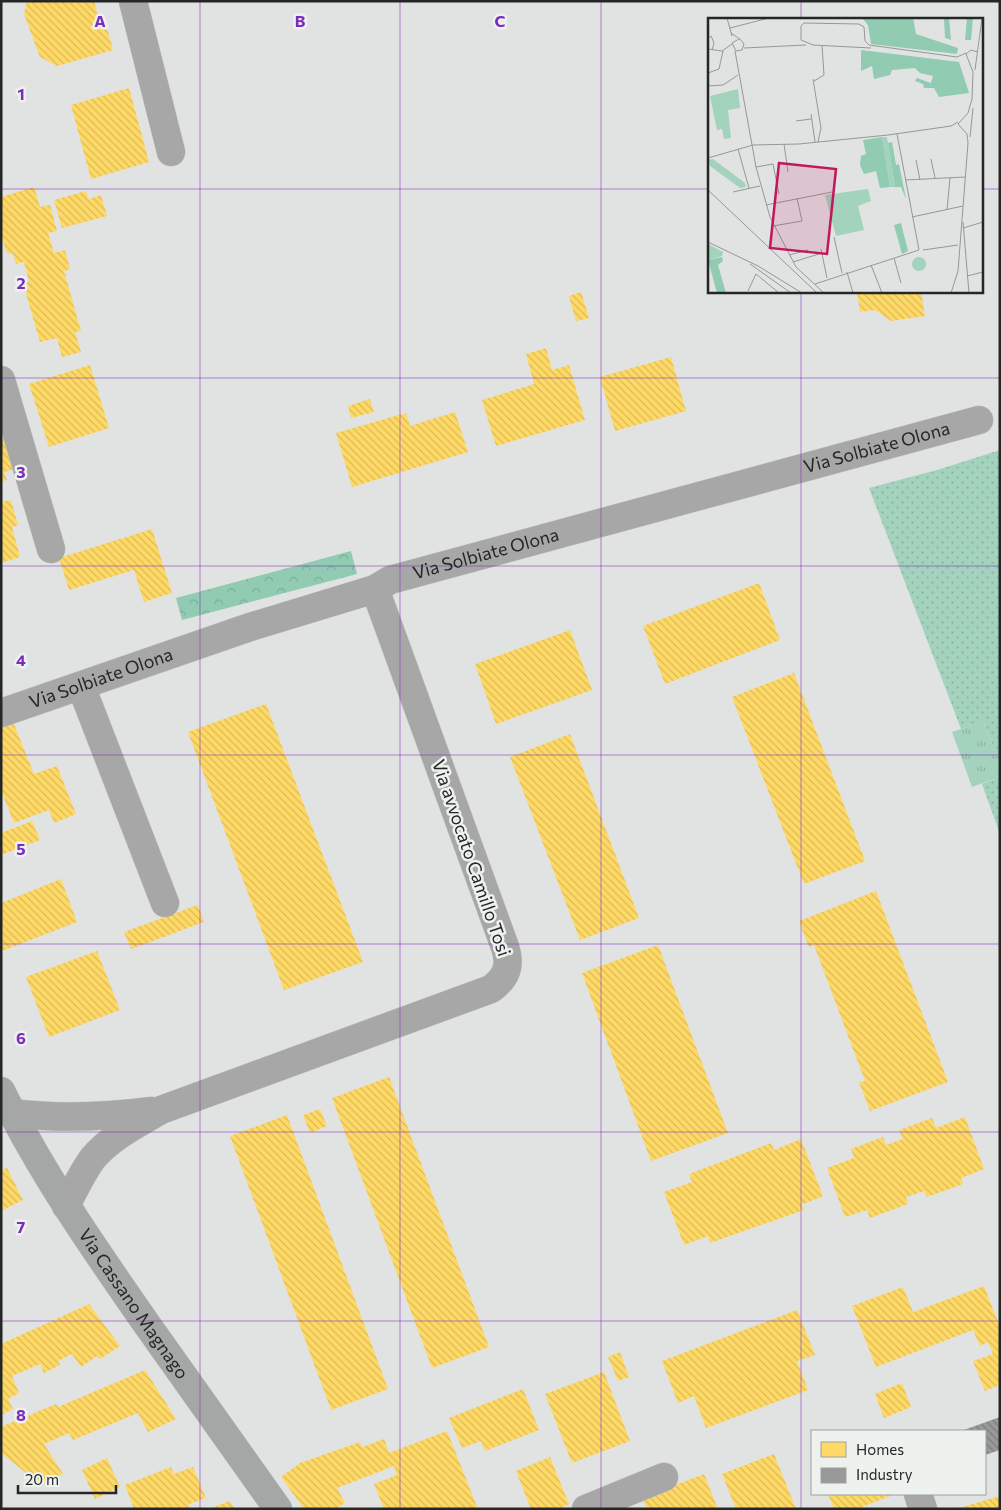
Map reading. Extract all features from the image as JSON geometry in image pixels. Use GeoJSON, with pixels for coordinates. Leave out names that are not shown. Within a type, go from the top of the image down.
{"type":"FeatureCollection","features":[{"type":"Feature","properties":{"kind":"street"},"geometry":{"type":"LineString","coordinates":[[134,1],[171,152]]}},
{"type":"Feature","properties":{"kind":"street"},"geometry":{"type":"LineString","coordinates":[[1,380],[51,549]]}},
{"type":"Feature","properties":{"kind":"street","name":"Via Solbiate Olona"},"geometry":{"type":"LineString","coordinates":[[1,714],[250,628],[375,589],[390,580],[978,420]]}},
{"type":"Feature","properties":{"kind":"street","name":"Via avvocato Camillo Tosi"},"geometry":{"type":"LineString","coordinates":[[66,1206],[94,1157],[119,1136],[161,1110],[491,989],[504,977],[508,964],[505,947],[375,589]]}},
{"type":"Feature","properties":{"kind":"street"},"geometry":{"type":"LineString","coordinates":[[81,686],[165,903]]}},
{"type":"Feature","properties":{"kind":"street","name":"Via avvocato Camillo Tosi"},"geometry":{"type":"LineString","coordinates":[[7,1102],[40,1116],[106,1116],[161,1110]]}},
{"type":"Feature","properties":{"kind":"street","name":"Via Cassano Magnago"},"geometry":{"type":"LineString","coordinates":[[7,1102],[66,1206],[89,1241],[278,1509]]}},
{"type":"Feature","properties":{"kind":"street"},"geometry":{"type":"LineString","coordinates":[[586,1509],[664,1477]]}},
{"type":"Feature","properties":{"kind":"street"},"geometry":{"type":"LineString","coordinates":[[918,1495],[923,1509]]}},
{"type":"Feature","properties":{"kind":"green space"},"geometry":{"type":"Polygon","coordinates":[[[1000,450],[1000,765],[983,721],[961,729],[869,488],[937,470],[1000,450]]]}},
{"type":"Feature","properties":{"kind":"green space"},"geometry":{"type":"Polygon","coordinates":[[[351,551],[357,574],[182,620],[176,598],[351,551]]]}},
{"type":"Feature","properties":{"kind":"green space"},"geometry":{"type":"Polygon","coordinates":[[[983,721],[1000,765],[1000,777],[972,787],[952,732],[983,721]]]}},
{"type":"Feature","properties":{"kind":"green space"},"geometry":{"type":"Polygon","coordinates":[[[1000,777],[1000,834],[982,784],[1000,777]]]}},
{"type":"Feature","properties":{"kind":"building: Homes"},"geometry":{"type":"Polygon","coordinates":[[[27,1],[94,1],[97,12],[104,17],[113,50],[57,66],[40,57],[24,14],[27,1]]]}},
{"type":"Feature","properties":{"kind":"building: Homes"},"geometry":{"type":"Polygon","coordinates":[[[129,88],[149,162],[91,179],[71,105],[129,88]]]}},
{"type":"Feature","properties":{"kind":"building: Homes"},"geometry":{"type":"Polygon","coordinates":[[[34,187],[40,207],[50,205],[57,231],[48,233],[54,253],[65,250],[70,269],[64,271],[81,331],[75,332],[81,352],[62,357],[57,338],[40,342],[23,283],[29,281],[24,262],[16,264],[13,254],[7,253],[1,235],[1,197],[34,187]]]}},
{"type":"Feature","properties":{"kind":"building: Homes"},"geometry":{"type":"Polygon","coordinates":[[[86,191],[88,199],[101,195],[107,216],[62,228],[54,200],[86,191]]]}},
{"type":"Feature","properties":{"kind":"building: Homes"},"geometry":{"type":"Polygon","coordinates":[[[581,292],[589,318],[576,321],[569,296],[581,292]]]}},
{"type":"Feature","properties":{"kind":"building: Homes"},"geometry":{"type":"Polygon","coordinates":[[[857,292],[921,292],[925,316],[891,321],[875,310],[860,312],[857,292]]]}},
{"type":"Feature","properties":{"kind":"building: Homes"},"geometry":{"type":"Polygon","coordinates":[[[546,348],[552,370],[569,365],[585,420],[496,446],[482,400],[534,384],[526,354],[546,348]]]}},
{"type":"Feature","properties":{"kind":"building: Homes"},"geometry":{"type":"Polygon","coordinates":[[[671,357],[686,411],[615,431],[600,377],[671,357]]]}},
{"type":"Feature","properties":{"kind":"building: Homes"},"geometry":{"type":"Polygon","coordinates":[[[90,365],[109,428],[49,447],[29,384],[90,365]]]}},
{"type":"Feature","properties":{"kind":"building: Homes"},"geometry":{"type":"Polygon","coordinates":[[[370,399],[374,412],[351,418],[348,406],[370,399]]]}},
{"type":"Feature","properties":{"kind":"building: Homes"},"geometry":{"type":"Polygon","coordinates":[[[455,412],[468,452],[352,487],[336,433],[406,413],[410,426],[455,412]]]}},
{"type":"Feature","properties":{"kind":"building: Homes"},"geometry":{"type":"Polygon","coordinates":[[[12,436],[21,467],[4,472],[7,480],[1,482],[1,439],[12,436]]]}},
{"type":"Feature","properties":{"kind":"building: Homes"},"geometry":{"type":"Polygon","coordinates":[[[11,500],[18,525],[12,527],[20,557],[1,563],[1,502],[11,500]]]}},
{"type":"Feature","properties":{"kind":"building: Homes"},"geometry":{"type":"Polygon","coordinates":[[[152,529],[172,593],[144,602],[134,570],[69,590],[59,558],[152,529]]]}},
{"type":"Feature","properties":{"kind":"building: Homes"},"geometry":{"type":"Polygon","coordinates":[[[759,583],[780,640],[665,684],[643,626],[759,583]]]}},
{"type":"Feature","properties":{"kind":"building: Homes"},"geometry":{"type":"Polygon","coordinates":[[[570,630],[592,690],[496,724],[475,664],[570,630]]]}},
{"type":"Feature","properties":{"kind":"building: Homes"},"geometry":{"type":"Polygon","coordinates":[[[794,673],[865,861],[804,884],[732,697],[794,673]]]}},
{"type":"Feature","properties":{"kind":"building: Homes"},"geometry":{"type":"Polygon","coordinates":[[[266,704],[363,962],[284,990],[188,732],[266,704]]]}},
{"type":"Feature","properties":{"kind":"building: Homes"},"geometry":{"type":"Polygon","coordinates":[[[11,717],[34,774],[57,766],[76,814],[54,823],[49,810],[14,823],[1,790],[1,721],[11,717]]]}},
{"type":"Feature","properties":{"kind":"building: Homes"},"geometry":{"type":"Polygon","coordinates":[[[570,734],[639,918],[580,940],[510,757],[570,734]]]}},
{"type":"Feature","properties":{"kind":"building: Homes"},"geometry":{"type":"Polygon","coordinates":[[[32,821],[40,840],[1,855],[1,833],[32,821]]]}},
{"type":"Feature","properties":{"kind":"building: Homes"},"geometry":{"type":"Polygon","coordinates":[[[61,879],[77,922],[2,951],[1,903],[61,879]]]}},
{"type":"Feature","properties":{"kind":"building: Homes"},"geometry":{"type":"Polygon","coordinates":[[[876,891],[948,1082],[870,1111],[859,1082],[865,1081],[814,945],[809,947],[799,921],[876,891]]]}},
{"type":"Feature","properties":{"kind":"building: Homes"},"geometry":{"type":"Polygon","coordinates":[[[198,905],[204,922],[131,949],[124,932],[198,905]]]}},
{"type":"Feature","properties":{"kind":"building: Homes"},"geometry":{"type":"Polygon","coordinates":[[[658,945],[728,1133],[651,1161],[582,973],[658,945]]]}},
{"type":"Feature","properties":{"kind":"building: Homes"},"geometry":{"type":"Polygon","coordinates":[[[97,951],[120,1010],[49,1037],[26,977],[97,951]]]}},
{"type":"Feature","properties":{"kind":"building: Homes"},"geometry":{"type":"Polygon","coordinates":[[[389,1077],[489,1347],[432,1368],[332,1098],[389,1077]]]}},
{"type":"Feature","properties":{"kind":"building: Homes"},"geometry":{"type":"Polygon","coordinates":[[[320,1109],[327,1126],[310,1133],[303,1115],[320,1109]]]}},
{"type":"Feature","properties":{"kind":"building: Homes"},"geometry":{"type":"Polygon","coordinates":[[[287,1115],[388,1389],[331,1410],[230,1136],[287,1115]]]}},
{"type":"Feature","properties":{"kind":"building: Homes"},"geometry":{"type":"Polygon","coordinates":[[[965,1117],[984,1169],[961,1178],[963,1184],[927,1197],[924,1191],[906,1197],[908,1204],[870,1218],[867,1210],[845,1217],[827,1168],[854,1158],[851,1149],[883,1137],[886,1145],[903,1139],[899,1130],[932,1118],[936,1128],[965,1117]]]}},
{"type":"Feature","properties":{"kind":"building: Homes"},"geometry":{"type":"Polygon","coordinates":[[[801,1139],[823,1196],[801,1205],[804,1210],[710,1243],[708,1236],[684,1245],[664,1192],[692,1182],[689,1174],[771,1143],[774,1150],[801,1139]]]}},
{"type":"Feature","properties":{"kind":"building: Homes"},"geometry":{"type":"Polygon","coordinates":[[[7,1168],[23,1200],[1,1211],[1,1170],[7,1168]]]}},
{"type":"Feature","properties":{"kind":"building: Homes"},"geometry":{"type":"Polygon","coordinates":[[[984,1286],[1000,1327],[1000,1385],[985,1391],[973,1361],[993,1354],[988,1342],[980,1346],[973,1330],[876,1367],[852,1306],[903,1287],[913,1312],[984,1286]]]}},
{"type":"Feature","properties":{"kind":"building: Homes"},"geometry":{"type":"Polygon","coordinates":[[[89,1304],[120,1346],[100,1359],[97,1356],[81,1367],[72,1354],[58,1361],[60,1365],[44,1373],[40,1364],[12,1376],[19,1393],[8,1399],[13,1409],[1,1415],[1,1344],[89,1304]]]}},
{"type":"Feature","properties":{"kind":"building: Homes"},"geometry":{"type":"Polygon","coordinates":[[[797,1310],[815,1355],[797,1361],[808,1390],[706,1428],[694,1396],[678,1403],[662,1361],[797,1310]]]}},
{"type":"Feature","properties":{"kind":"building: Homes"},"geometry":{"type":"Polygon","coordinates":[[[620,1352],[629,1377],[618,1381],[608,1357],[620,1352]]]}},
{"type":"Feature","properties":{"kind":"building: Homes"},"geometry":{"type":"Polygon","coordinates":[[[145,1370],[176,1419],[148,1432],[138,1413],[73,1440],[69,1433],[44,1444],[63,1474],[40,1484],[1,1453],[1,1427],[56,1404],[58,1407],[145,1370]]]}},
{"type":"Feature","properties":{"kind":"building: Homes"},"geometry":{"type":"Polygon","coordinates":[[[604,1372],[630,1441],[572,1463],[545,1394],[604,1372]]]}},
{"type":"Feature","properties":{"kind":"building: Homes"},"geometry":{"type":"Polygon","coordinates":[[[902,1383],[911,1407],[884,1418],[875,1394],[902,1383]]]}},
{"type":"Feature","properties":{"kind":"building: Homes"},"geometry":{"type":"Polygon","coordinates":[[[523,1389],[539,1430],[485,1451],[481,1441],[462,1448],[449,1418],[523,1389]]]}},
{"type":"Feature","properties":{"kind":"building: Homes"},"geometry":{"type":"Polygon","coordinates":[[[447,1431],[478,1509],[384,1509],[374,1484],[397,1475],[394,1466],[337,1488],[345,1503],[335,1509],[304,1509],[281,1477],[300,1463],[360,1442],[362,1447],[384,1439],[389,1453],[447,1431]]]}},
{"type":"Feature","properties":{"kind":"building: Homes"},"geometry":{"type":"Polygon","coordinates":[[[774,1454],[796,1509],[736,1509],[722,1474],[774,1454]]]}},
{"type":"Feature","properties":{"kind":"building: Homes"},"geometry":{"type":"Polygon","coordinates":[[[550,1457],[569,1504],[559,1509],[531,1509],[516,1471],[550,1457]]]}},
{"type":"Feature","properties":{"kind":"building: Homes"},"geometry":{"type":"Polygon","coordinates":[[[107,1458],[120,1487],[95,1499],[82,1470],[107,1458]]]}},
{"type":"Feature","properties":{"kind":"building: Homes"},"geometry":{"type":"Polygon","coordinates":[[[171,1467],[174,1474],[193,1467],[206,1498],[189,1504],[190,1509],[134,1509],[125,1485],[171,1467]]]}},
{"type":"Feature","properties":{"kind":"building: Homes"},"geometry":{"type":"Polygon","coordinates":[[[704,1474],[718,1509],[647,1509],[642,1498],[704,1474]]]}},
{"type":"Feature","properties":{"kind":"building: Homes"},"geometry":{"type":"Polygon","coordinates":[[[828,1495],[892,1495],[857,1509],[834,1509],[828,1495]]]}},
{"type":"Feature","properties":{"kind":"building: Homes"},"geometry":{"type":"Polygon","coordinates":[[[1000,1496],[1000,1509],[959,1509],[959,1508],[1000,1496]]]}},
{"type":"Feature","properties":{"kind":"building: Homes"},"geometry":{"type":"Polygon","coordinates":[[[229,1501],[235,1509],[209,1509],[229,1501]]]}},
{"type":"Feature","properties":{"kind":"building: Industry"},"geometry":{"type":"Polygon","coordinates":[[[1000,1417],[1000,1450],[986,1455],[986,1430],[964,1430],[1000,1417]]]}}]}
